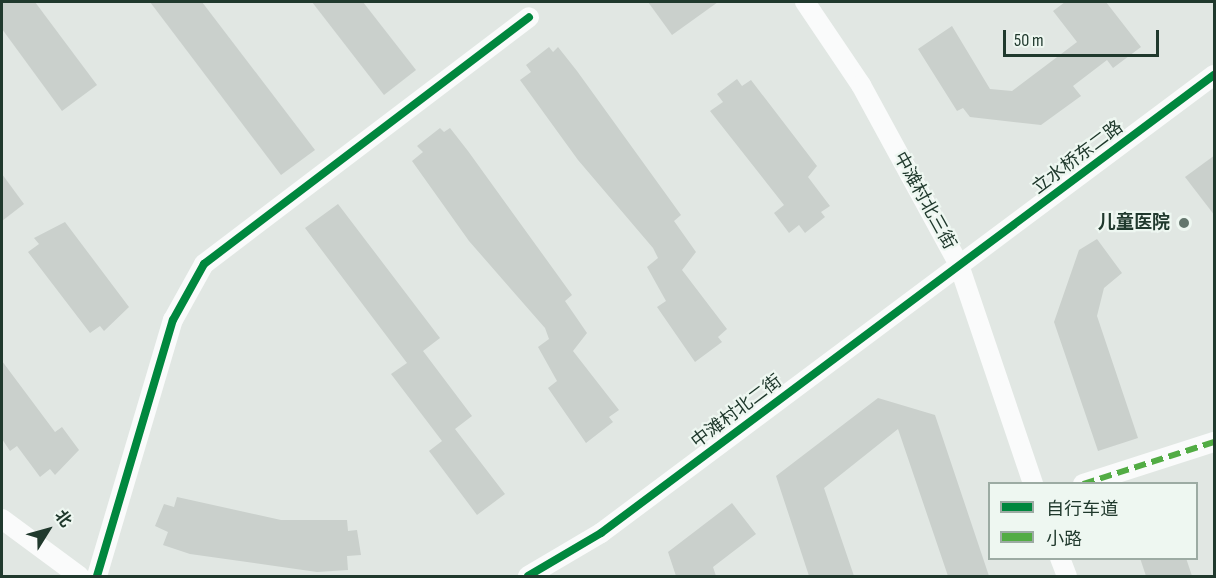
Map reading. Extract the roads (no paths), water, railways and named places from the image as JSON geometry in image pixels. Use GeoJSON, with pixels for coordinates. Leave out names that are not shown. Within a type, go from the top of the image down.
{"type":"FeatureCollection","features":[{"type":"Feature","properties":{"kind":"street","name":"中滩村北三街"},"geometry":{"type":"LineString","coordinates":[[805,2],[861,85],[959,265],[1034,482]]}},
{"type":"Feature","properties":{"kind":"street"},"geometry":{"type":"LineString","coordinates":[[97,576],[173,321],[204,264],[529,17]]}},
{"type":"Feature","properties":{"kind":"street","name":"立水桥东二路"},"geometry":{"type":"LineString","coordinates":[[959,265],[1215,75]]}},
{"type":"Feature","properties":{"kind":"street","name":"中滩村北二街"},"geometry":{"type":"LineString","coordinates":[[528,576],[601,533],[959,265]]}},
{"type":"Feature","properties":{"kind":"street"},"geometry":{"type":"LineString","coordinates":[[1086,482],[1215,442]]}},
{"type":"Feature","properties":{"kind":"street"},"geometry":{"type":"LineString","coordinates":[[2,519],[79,576]]}},
{"type":"Feature","properties":{"kind":"street"},"geometry":{"type":"LineString","coordinates":[[1061,560],[1067,576]]}},
{"type":"Feature","properties":{"kind":"place","name":"儿童医院"},"geometry":{"type":"Point","coordinates":[1184,223]}}]}
